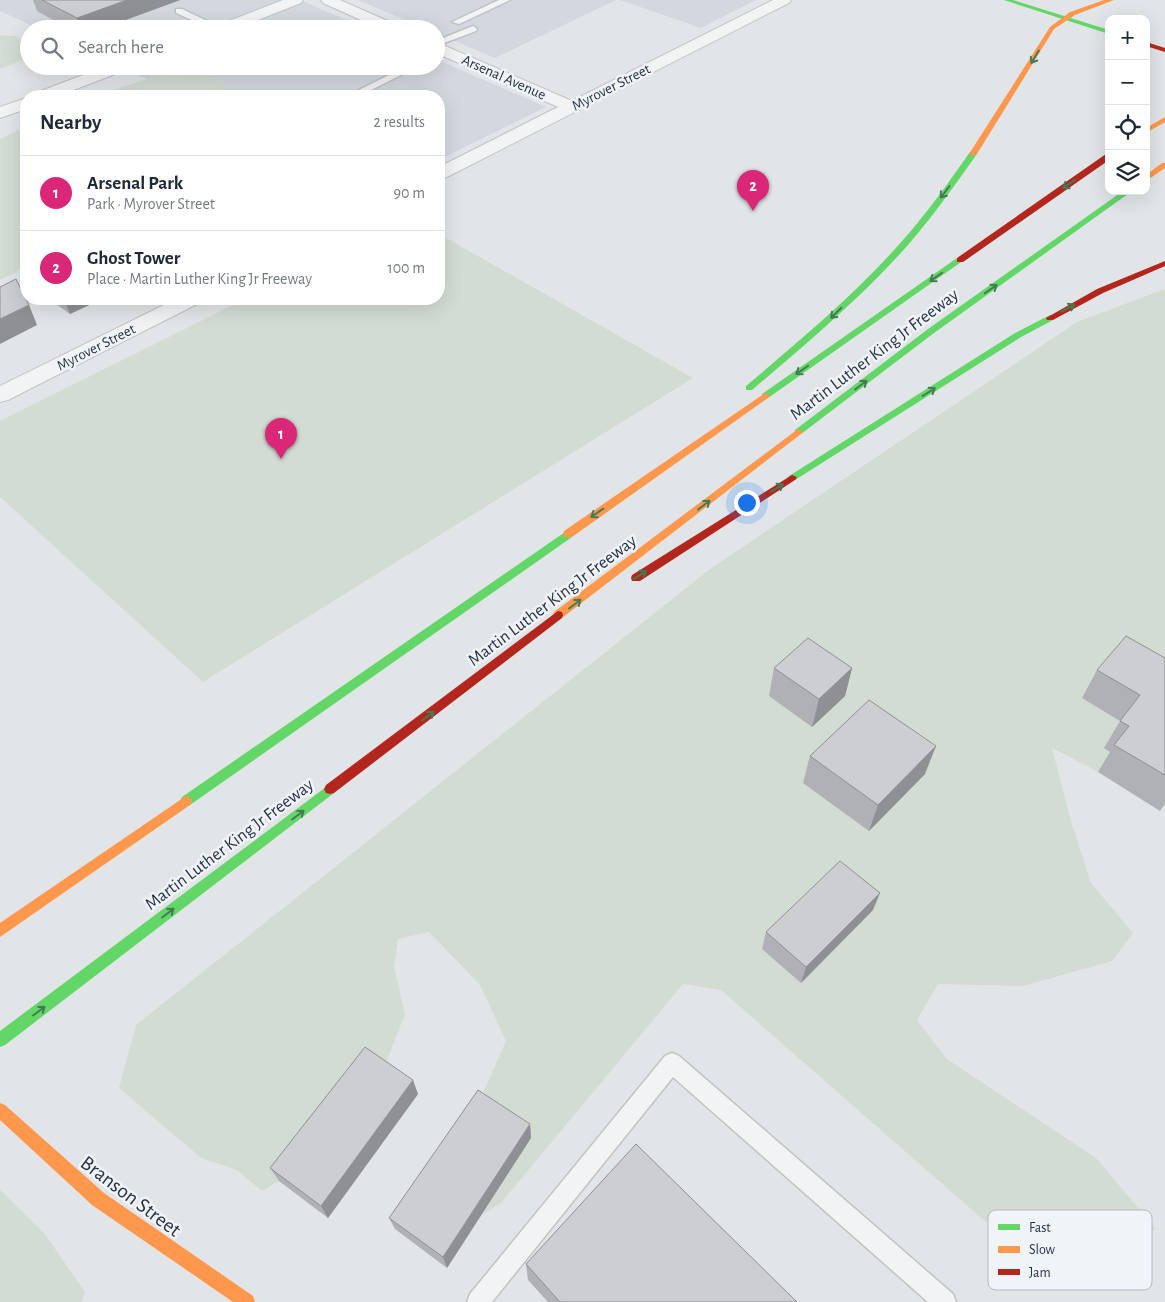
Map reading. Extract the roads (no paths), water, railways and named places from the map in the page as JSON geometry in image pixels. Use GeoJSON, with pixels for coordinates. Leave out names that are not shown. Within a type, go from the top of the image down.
{"type":"FeatureCollection","features":[{"type":"Feature","properties":{"kind":"main road"},"geometry":{"type":"LineString","coordinates":[[1007,0],[1105,31]]}},
{"type":"Feature","properties":{"kind":"main road"},"geometry":{"type":"LineString","coordinates":[[741,395],[830,318],[897,252],[983,142],[1039,50],[1046,35],[1062,17],[1084,7],[1111,0]]}},
{"type":"Feature","properties":{"kind":"main road"},"geometry":{"type":"LineString","coordinates":[[1150,45],[1165,50]]}},
{"type":"Feature","properties":{"kind":"main road"},"geometry":{"type":"LineString","coordinates":[[1150,128],[1165,119]]}},
{"type":"Feature","properties":{"kind":"main road","name":"Martin Luther King Jr Freeway"},"geometry":{"type":"LineString","coordinates":[[0,931],[1105,159]]}},
{"type":"Feature","properties":{"kind":"main road"},"geometry":{"type":"LineString","coordinates":[[1150,176],[1165,165]]}},
{"type":"Feature","properties":{"kind":"main road","name":"Martin Luther King Jr Freeway"},"geometry":{"type":"LineString","coordinates":[[0,1040],[931,332],[1122,195]]}},
{"type":"Feature","properties":{"kind":"main road"},"geometry":{"type":"LineString","coordinates":[[623,586],[1018,335],[1100,291],[1165,263]]}},
{"type":"Feature","properties":{"kind":"main road"},"geometry":{"type":"LineString","coordinates":[[622,496],[719,414]]}},
{"type":"Feature","properties":{"kind":"main road"},"geometry":{"type":"LineString","coordinates":[[480,676],[581,612]]}},
{"type":"Feature","properties":{"kind":"main road","name":"Branson Street"},"geometry":{"type":"LineString","coordinates":[[0,1110],[98,1199],[247,1302]]}},
{"type":"Feature","properties":{"kind":"street"},"geometry":{"type":"LineString","coordinates":[[244,20],[296,0]]}},
{"type":"Feature","properties":{"kind":"street"},"geometry":{"type":"LineString","coordinates":[[328,0],[374,20]]}},
{"type":"Feature","properties":{"kind":"street","name":"Myrover Street"},"geometry":{"type":"LineString","coordinates":[[445,171],[784,0]]}},
{"type":"Feature","properties":{"kind":"street","name":"Arsenal Avenue"},"geometry":{"type":"LineString","coordinates":[[445,53],[572,106]]}},
{"type":"Feature","properties":{"kind":"street"},"geometry":{"type":"LineString","coordinates":[[60,90],[99,75]]}},
{"type":"Feature","properties":{"kind":"street"},"geometry":{"type":"LineString","coordinates":[[0,113],[20,105]]}},
{"type":"Feature","properties":{"kind":"street","name":"Myrover Street"},"geometry":{"type":"LineString","coordinates":[[0,395],[180,305]]}},
{"type":"Feature","properties":{"kind":"lane"},"geometry":{"type":"LineString","coordinates":[[456,22],[506,0]]}},
{"type":"Feature","properties":{"kind":"lane"},"geometry":{"type":"LineString","coordinates":[[179,11],[200,20]]}},
{"type":"Feature","properties":{"kind":"lane"},"geometry":{"type":"LineString","coordinates":[[445,46],[473,29]]}},
{"type":"Feature","properties":{"kind":"lane"},"geometry":{"type":"LineString","coordinates":[[364,90],[396,75]]}},
{"type":"Feature","properties":{"kind":"lane"},"geometry":{"type":"LineString","coordinates":[[478,1302],[672,1063],[945,1302]]}},
{"type":"Feature","properties":{"kind":"place","name":"Ghost Tower"},"geometry":{"type":"Point","coordinates":[753,211]}},
{"type":"Feature","properties":{"kind":"place","name":"Arsenal Park"},"geometry":{"type":"Point","coordinates":[281,459]}}]}
